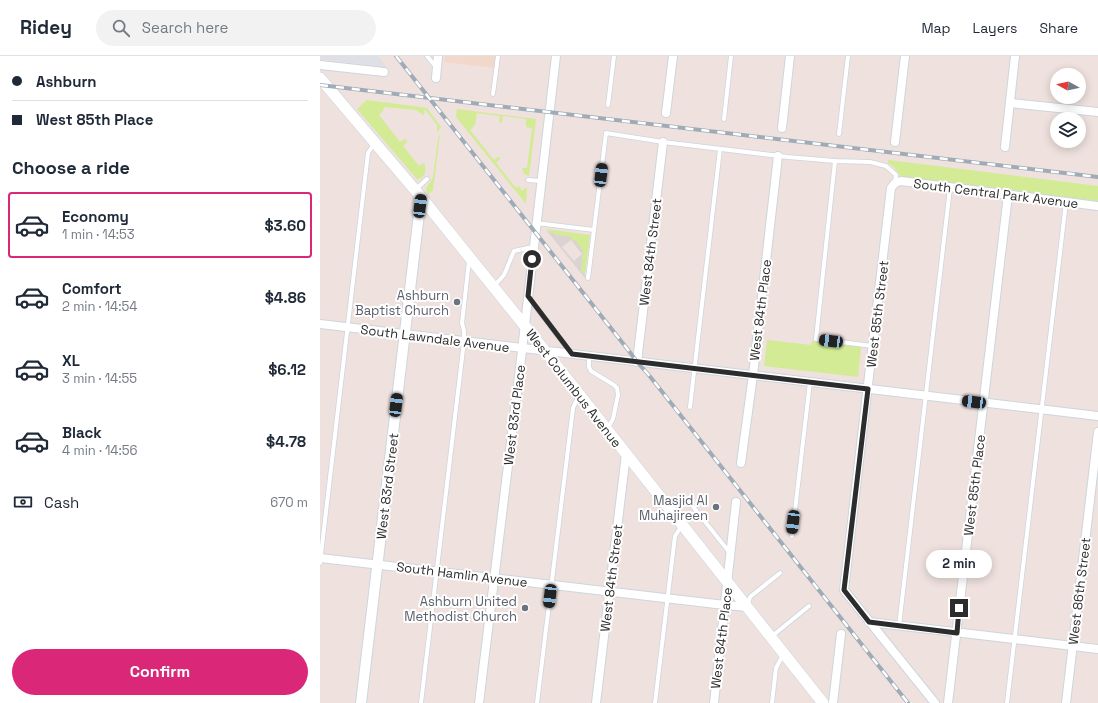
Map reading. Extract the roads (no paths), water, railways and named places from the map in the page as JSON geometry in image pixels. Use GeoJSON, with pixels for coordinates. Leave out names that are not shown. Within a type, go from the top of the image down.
{"type":"FeatureCollection","features":[{"type":"Feature","properties":{"kind":"main road","name":"West Columbus Avenue"},"geometry":{"type":"LineString","coordinates":[[320,78],[418,194],[546,351],[823,703]]}},
{"type":"Feature","properties":{"kind":"street"},"geometry":{"type":"LineString","coordinates":[[436,78],[438,56]]}},
{"type":"Feature","properties":{"kind":"street","name":"West 83rd Place"},"geometry":{"type":"LineString","coordinates":[[479,703],[556,56]]}},
{"type":"Feature","properties":{"kind":"street"},"geometry":{"type":"LineString","coordinates":[[666,113],[673,56]]}},
{"type":"Feature","properties":{"kind":"street"},"geometry":{"type":"LineString","coordinates":[[782,128],[790,56]]}},
{"type":"Feature","properties":{"kind":"street"},"geometry":{"type":"LineString","coordinates":[[895,142],[905,56]]}},
{"type":"Feature","properties":{"kind":"street"},"geometry":{"type":"LineString","coordinates":[[1004,147],[1015,56]]}},
{"type":"Feature","properties":{"kind":"street"},"geometry":{"type":"LineString","coordinates":[[320,65],[384,72]]}},
{"type":"Feature","properties":{"kind":"street"},"geometry":{"type":"LineString","coordinates":[[1010,103],[1098,112]]}},
{"type":"Feature","properties":{"kind":"street","name":"West 84th Street"},"geometry":{"type":"LineString","coordinates":[[637,362],[663,142]]}},
{"type":"Feature","properties":{"kind":"street","name":"West 84th Place"},"geometry":{"type":"LineString","coordinates":[[741,463],[753,376],[778,156]]}},
{"type":"Feature","properties":{"kind":"street","name":"South Central Park Avenue"},"geometry":{"type":"LineString","coordinates":[[895,183],[901,182],[1098,206]]}},
{"type":"Feature","properties":{"kind":"street","name":"West 85th Street"},"geometry":{"type":"LineString","coordinates":[[869,622],[844,590],[891,188],[895,183]]}},
{"type":"Feature","properties":{"kind":"street","name":"West 83rd Street"},"geometry":{"type":"LineString","coordinates":[[361,703],[405,334],[418,194]]}},
{"type":"Feature","properties":{"kind":"street","name":"West 85th Place"},"geometry":{"type":"LineString","coordinates":[[948,703],[1008,195]]}},
{"type":"Feature","properties":{"kind":"street","name":"South Lawndale Avenue"},"geometry":{"type":"LineString","coordinates":[[320,324],[1098,416]]}},
{"type":"Feature","properties":{"kind":"street","name":"West 86th Street"},"geometry":{"type":"LineString","coordinates":[[1066,703],[1098,432]]}},
{"type":"Feature","properties":{"kind":"street","name":"West 84th Street"},"geometry":{"type":"LineString","coordinates":[[596,703],[626,454]]}},
{"type":"Feature","properties":{"kind":"street","name":"West 84th Place"},"geometry":{"type":"LineString","coordinates":[[714,703],[736,502]]}},
{"type":"Feature","properties":{"kind":"street","name":"South Hamlin Avenue"},"geometry":{"type":"LineString","coordinates":[[320,558],[747,607]]}},
{"type":"Feature","properties":{"kind":"street"},"geometry":{"type":"LineString","coordinates":[[869,622],[1098,649]]}},
{"type":"Feature","properties":{"kind":"street"},"geometry":{"type":"LineString","coordinates":[[869,622],[935,703]]}},
{"type":"Feature","properties":{"kind":"street"},"geometry":{"type":"LineString","coordinates":[[833,703],[841,634]]}},
{"type":"Feature","properties":{"kind":"lane"},"geometry":{"type":"LineString","coordinates":[[427,56],[437,68]]}},
{"type":"Feature","properties":{"kind":"lane"},"geometry":{"type":"LineString","coordinates":[[493,94],[498,56]]}},
{"type":"Feature","properties":{"kind":"lane"},"geometry":{"type":"LineString","coordinates":[[608,105],[614,56]]}},
{"type":"Feature","properties":{"kind":"lane"},"geometry":{"type":"LineString","coordinates":[[724,119],[731,56]]}},
{"type":"Feature","properties":{"kind":"lane"},"geometry":{"type":"LineString","coordinates":[[839,134],[848,56]]}},
{"type":"Feature","properties":{"kind":"lane"},"geometry":{"type":"LineString","coordinates":[[588,278],[606,133],[663,142],[778,156],[835,161],[870,162],[886,166],[896,175],[895,183]]}},
{"type":"Feature","properties":{"kind":"lane"},"geometry":{"type":"LineString","coordinates":[[320,563],[368,153],[375,143]]}},
{"type":"Feature","properties":{"kind":"lane"},"geometry":{"type":"LineString","coordinates":[[690,407],[720,148]]}},
{"type":"Feature","properties":{"kind":"lane"},"geometry":{"type":"LineString","coordinates":[[835,161],[816,339],[873,346]]}},
{"type":"Feature","properties":{"kind":"lane"},"geometry":{"type":"LineString","coordinates":[[418,194],[427,179]]}},
{"type":"Feature","properties":{"kind":"lane"},"geometry":{"type":"LineString","coordinates":[[528,180],[541,181]]}},
{"type":"Feature","properties":{"kind":"lane"},"geometry":{"type":"LineString","coordinates":[[899,626],[950,188]]}},
{"type":"Feature","properties":{"kind":"lane"},"geometry":{"type":"LineString","coordinates":[[1007,703],[1066,202]]}},
{"type":"Feature","properties":{"kind":"lane"},"geometry":{"type":"LineString","coordinates":[[536,223],[594,230]]}},
{"type":"Feature","properties":{"kind":"lane"},"geometry":{"type":"LineString","coordinates":[[493,287],[504,275],[514,251],[533,246]]}},
{"type":"Feature","properties":{"kind":"lane"},"geometry":{"type":"LineString","coordinates":[[421,703],[464,341],[462,323],[470,258]]}},
{"type":"Feature","properties":{"kind":"lane"},"geometry":{"type":"LineString","coordinates":[[528,296],[572,354]]}},
{"type":"Feature","properties":{"kind":"lane"},"geometry":{"type":"LineString","coordinates":[[590,356],[589,367],[591,371],[614,384],[617,388],[618,396],[613,419],[607,429]]}},
{"type":"Feature","properties":{"kind":"lane"},"geometry":{"type":"LineString","coordinates":[[792,536],[810,382]]}},
{"type":"Feature","properties":{"kind":"lane"},"geometry":{"type":"LineString","coordinates":[[537,703],[573,408],[579,394]]}},
{"type":"Feature","properties":{"kind":"lane"},"geometry":{"type":"LineString","coordinates":[[670,510],[681,500],[685,498],[688,499],[730,554]]}},
{"type":"Feature","properties":{"kind":"lane"},"geometry":{"type":"LineString","coordinates":[[655,703],[675,536],[682,525]]}},
{"type":"Feature","properties":{"kind":"lane"},"geometry":{"type":"LineString","coordinates":[[747,607],[750,596],[780,573]]}},
{"type":"Feature","properties":{"kind":"lane"},"geometry":{"type":"LineString","coordinates":[[771,637],[809,606]]}},
{"type":"Feature","properties":{"kind":"lane"},"geometry":{"type":"LineString","coordinates":[[772,703],[776,668],[784,653]]}},
{"type":"Feature","properties":{"kind":"railway"},"geometry":{"type":"LineString","coordinates":[[396,56],[908,703]]}},
{"type":"Feature","properties":{"kind":"railway"},"geometry":{"type":"LineString","coordinates":[[320,85],[1098,177]]}},
{"type":"Feature","properties":{"kind":"place","name":"Ashburn Baptist Church"},"geometry":{"type":"Point","coordinates":[457,302]}},
{"type":"Feature","properties":{"kind":"place","name":"Masjid Al Muhajireen"},"geometry":{"type":"Point","coordinates":[716,507]}},
{"type":"Feature","properties":{"kind":"place","name":"Ashburn United Methodist Church"},"geometry":{"type":"Point","coordinates":[525,608]}}]}
